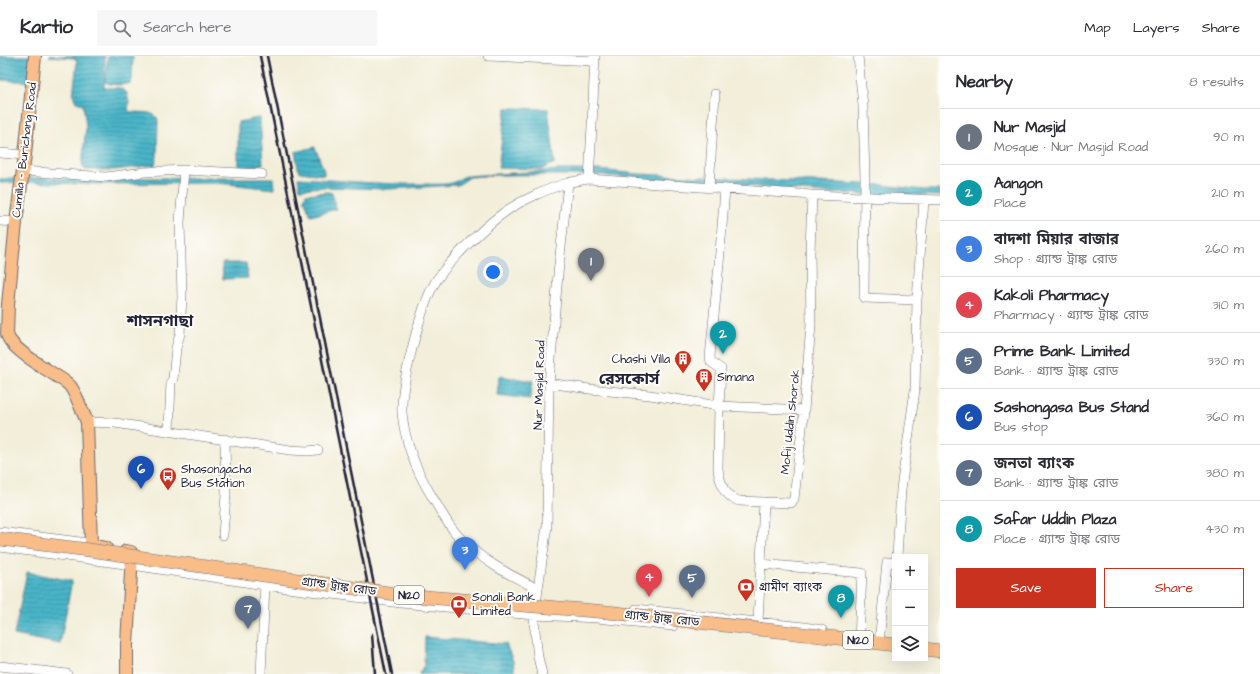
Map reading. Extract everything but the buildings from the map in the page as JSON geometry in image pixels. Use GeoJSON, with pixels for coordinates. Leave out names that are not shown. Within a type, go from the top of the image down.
{"type":"FeatureCollection","features":[{"type":"Feature","properties":{"kind":"highway","name":"গ্র্যান্ড ট্রাঙ্ক রোড"},"geometry":{"type":"LineString","coordinates":[[0,539],[110,553],[402,595],[607,612],[892,645]]}},
{"type":"Feature","properties":{"kind":"highway"},"geometry":{"type":"LineString","coordinates":[[928,649],[940,651]]}},
{"type":"Feature","properties":{"kind":"main road","name":"Cumilla - Burichang Road"},"geometry":{"type":"LineString","coordinates":[[34,56],[25,155],[16,222],[7,330],[8,338],[13,345],[22,353],[71,387],[87,422],[91,544]]}},
{"type":"Feature","properties":{"kind":"main road"},"geometry":{"type":"LineString","coordinates":[[91,544],[93,546],[131,552],[132,554],[127,644],[127,674]]}},
{"type":"Feature","properties":{"kind":"street"},"geometry":{"type":"LineString","coordinates":[[488,56],[595,58],[588,179]]}},
{"type":"Feature","properties":{"kind":"street"},"geometry":{"type":"LineString","coordinates":[[858,56],[862,106],[864,179],[864,298],[917,300]]}},
{"type":"Feature","properties":{"kind":"street"},"geometry":{"type":"LineString","coordinates":[[709,188],[715,94]]}},
{"type":"Feature","properties":{"kind":"street"},"geometry":{"type":"LineString","coordinates":[[0,153],[25,155]]}},
{"type":"Feature","properties":{"kind":"street"},"geometry":{"type":"LineString","coordinates":[[23,171],[106,177],[145,172],[183,174],[262,174]]}},
{"type":"Feature","properties":{"kind":"street"},"geometry":{"type":"LineString","coordinates":[[169,431],[171,382],[173,379],[176,348],[180,334],[182,304],[180,222],[183,174]]}},
{"type":"Feature","properties":{"kind":"street"},"geometry":{"type":"LineString","coordinates":[[538,589],[488,562],[459,537],[424,483],[410,451],[404,425],[402,400],[406,375],[420,319],[431,289],[440,274],[475,237],[506,210],[568,183],[588,179],[812,195],[940,200]]}},
{"type":"Feature","properties":{"kind":"street","name":"Nur Masjid Road"},"geometry":{"type":"LineString","coordinates":[[542,674],[534,629],[536,600],[547,526],[549,383],[558,274],[568,183]]}},
{"type":"Feature","properties":{"kind":"street"},"geometry":{"type":"LineString","coordinates":[[725,189],[720,264],[710,357],[711,362],[721,369],[722,372],[719,406],[718,469],[724,490],[732,498],[739,501],[764,502],[758,622]]}},
{"type":"Feature","properties":{"kind":"street","name":"Mofij Uddin Shorok"},"geometry":{"type":"LineString","coordinates":[[764,502],[793,502],[804,410],[810,325],[812,195]]}},
{"type":"Feature","properties":{"kind":"street"},"geometry":{"type":"LineString","coordinates":[[897,554],[902,488],[914,390],[917,300],[924,200]]}},
{"type":"Feature","properties":{"kind":"street"},"geometry":{"type":"LineString","coordinates":[[0,221],[16,222]]}},
{"type":"Feature","properties":{"kind":"street"},"geometry":{"type":"LineString","coordinates":[[549,383],[589,389],[650,395],[719,406],[804,410]]}},
{"type":"Feature","properties":{"kind":"street"},"geometry":{"type":"LineString","coordinates":[[87,422],[115,423],[290,450],[318,450]]}},
{"type":"Feature","properties":{"kind":"street"},"geometry":{"type":"LineString","coordinates":[[223,535],[226,495],[225,439]]}},
{"type":"Feature","properties":{"kind":"street"},"geometry":{"type":"LineString","coordinates":[[0,532],[91,544],[362,586],[682,613],[822,630],[845,639]]}},
{"type":"Feature","properties":{"kind":"street"},"geometry":{"type":"LineString","coordinates":[[0,547],[401,603],[535,615],[597,618],[822,641],[845,639]]}},
{"type":"Feature","properties":{"kind":"street"},"geometry":{"type":"LineString","coordinates":[[879,643],[887,562],[892,563]]}},
{"type":"Feature","properties":{"kind":"street"},"geometry":{"type":"LineString","coordinates":[[761,564],[862,573],[859,641]]}},
{"type":"Feature","properties":{"kind":"street"},"geometry":{"type":"LineString","coordinates":[[261,674],[265,585]]}},
{"type":"Feature","properties":{"kind":"street"},"geometry":{"type":"LineString","coordinates":[[0,666],[67,674]]}},
{"type":"Feature","properties":{"kind":"water"},"geometry":{"type":"Polygon","coordinates":[[[0,56],[30,56],[29,82],[0,80],[0,56]]]}},
{"type":"Feature","properties":{"kind":"water"},"geometry":{"type":"Polygon","coordinates":[[[49,56],[105,56],[104,88],[120,88],[127,93],[129,103],[128,111],[152,114],[158,119],[157,157],[155,165],[114,170],[85,170],[82,165],[86,126],[83,104],[76,102],[73,95],[77,61],[74,58],[49,56]]]}},
{"type":"Feature","properties":{"kind":"water"},"geometry":{"type":"Polygon","coordinates":[[[108,56],[133,56],[131,83],[118,85],[105,82],[108,56]]]}},
{"type":"Feature","properties":{"kind":"water"},"geometry":{"type":"Polygon","coordinates":[[[506,108],[548,109],[555,163],[542,169],[498,168],[506,108]]]}},
{"type":"Feature","properties":{"kind":"water"},"geometry":{"type":"Polygon","coordinates":[[[260,118],[263,164],[241,170],[238,169],[238,122],[260,118]]]}},
{"type":"Feature","properties":{"kind":"water"},"geometry":{"type":"Polygon","coordinates":[[[315,147],[324,171],[324,175],[300,172],[298,168],[295,152],[315,147]]]}},
{"type":"Feature","properties":{"kind":"water"},"geometry":{"type":"Polygon","coordinates":[[[558,170],[600,170],[638,174],[884,185],[923,190],[940,190],[940,196],[825,193],[598,175],[497,175],[470,177],[458,185],[388,189],[323,187],[300,189],[298,178],[391,184],[441,184],[452,183],[466,176],[558,170]]]}},
{"type":"Feature","properties":{"kind":"water"},"geometry":{"type":"Polygon","coordinates":[[[142,178],[273,178],[274,189],[218,183],[0,183],[0,179],[99,180],[142,178]]]}},
{"type":"Feature","properties":{"kind":"water"},"geometry":{"type":"Polygon","coordinates":[[[332,193],[336,209],[311,216],[304,199],[306,194],[332,193]]]}},
{"type":"Feature","properties":{"kind":"water"},"geometry":{"type":"Polygon","coordinates":[[[222,263],[246,263],[248,278],[223,279],[222,263]]]}},
{"type":"Feature","properties":{"kind":"water"},"geometry":{"type":"Polygon","coordinates":[[[499,376],[533,381],[530,399],[497,395],[499,376]]]}},
{"type":"Feature","properties":{"kind":"water"},"geometry":{"type":"Polygon","coordinates":[[[27,572],[72,581],[60,644],[14,635],[27,572]]]}},
{"type":"Feature","properties":{"kind":"water"},"geometry":{"type":"Polygon","coordinates":[[[425,637],[506,644],[513,661],[515,674],[419,674],[424,665],[425,637]]]}},
{"type":"Feature","properties":{"kind":"railway"},"geometry":{"type":"LineString","coordinates":[[260,56],[386,674]]}},
{"type":"Feature","properties":{"kind":"railway"},"geometry":{"type":"LineString","coordinates":[[267,56],[392,674]]}},
{"type":"Feature","properties":{"kind":"railway"},"geometry":{"type":"LineString","coordinates":[[372,634],[375,674]]}},
{"type":"Feature","properties":{"kind":"place","name":"Nur Masjid"},"geometry":{"type":"Point","coordinates":[591,281]}},
{"type":"Feature","properties":{"kind":"place","name":"Aangon"},"geometry":{"type":"Point","coordinates":[723,354]}},
{"type":"Feature","properties":{"kind":"place","name":"Chashi Villa"},"geometry":{"type":"Point","coordinates":[683,374]}},
{"type":"Feature","properties":{"kind":"place","name":"Simana"},"geometry":{"type":"Point","coordinates":[704,392]}},
{"type":"Feature","properties":{"kind":"place","name":"Sashongasa Bus Stand"},"geometry":{"type":"Point","coordinates":[141,489]}},
{"type":"Feature","properties":{"kind":"place","name":"Shasongacha Bus Station"},"geometry":{"type":"Point","coordinates":[168,491]}},
{"type":"Feature","properties":{"kind":"place","name":"বাদশা মিয়ার বাজার"},"geometry":{"type":"Point","coordinates":[465,570]}},
{"type":"Feature","properties":{"kind":"place","name":"Kakoli Pharmacy"},"geometry":{"type":"Point","coordinates":[649,597]}},
{"type":"Feature","properties":{"kind":"place","name":"Prime Bank Limited"},"geometry":{"type":"Point","coordinates":[692,598]}},
{"type":"Feature","properties":{"kind":"place","name":"গ্রামীণ ব্যাংক"},"geometry":{"type":"Point","coordinates":[746,602]}},
{"type":"Feature","properties":{"kind":"place","name":"Safar Uddin Plaza"},"geometry":{"type":"Point","coordinates":[841,618]}},
{"type":"Feature","properties":{"kind":"place","name":"Sonali Bank Limited"},"geometry":{"type":"Point","coordinates":[459,619]}},
{"type":"Feature","properties":{"kind":"place","name":"জনতা ব্যাংক"},"geometry":{"type":"Point","coordinates":[248,629]}},
{"type":"Feature","properties":{"kind":"district","name":"শাসনগাছা"},"geometry":{"type":"Point","coordinates":[160,320]}},
{"type":"Feature","properties":{"kind":"district","name":"রেসকোর্স"},"geometry":{"type":"Point","coordinates":[629,378]}}]}
